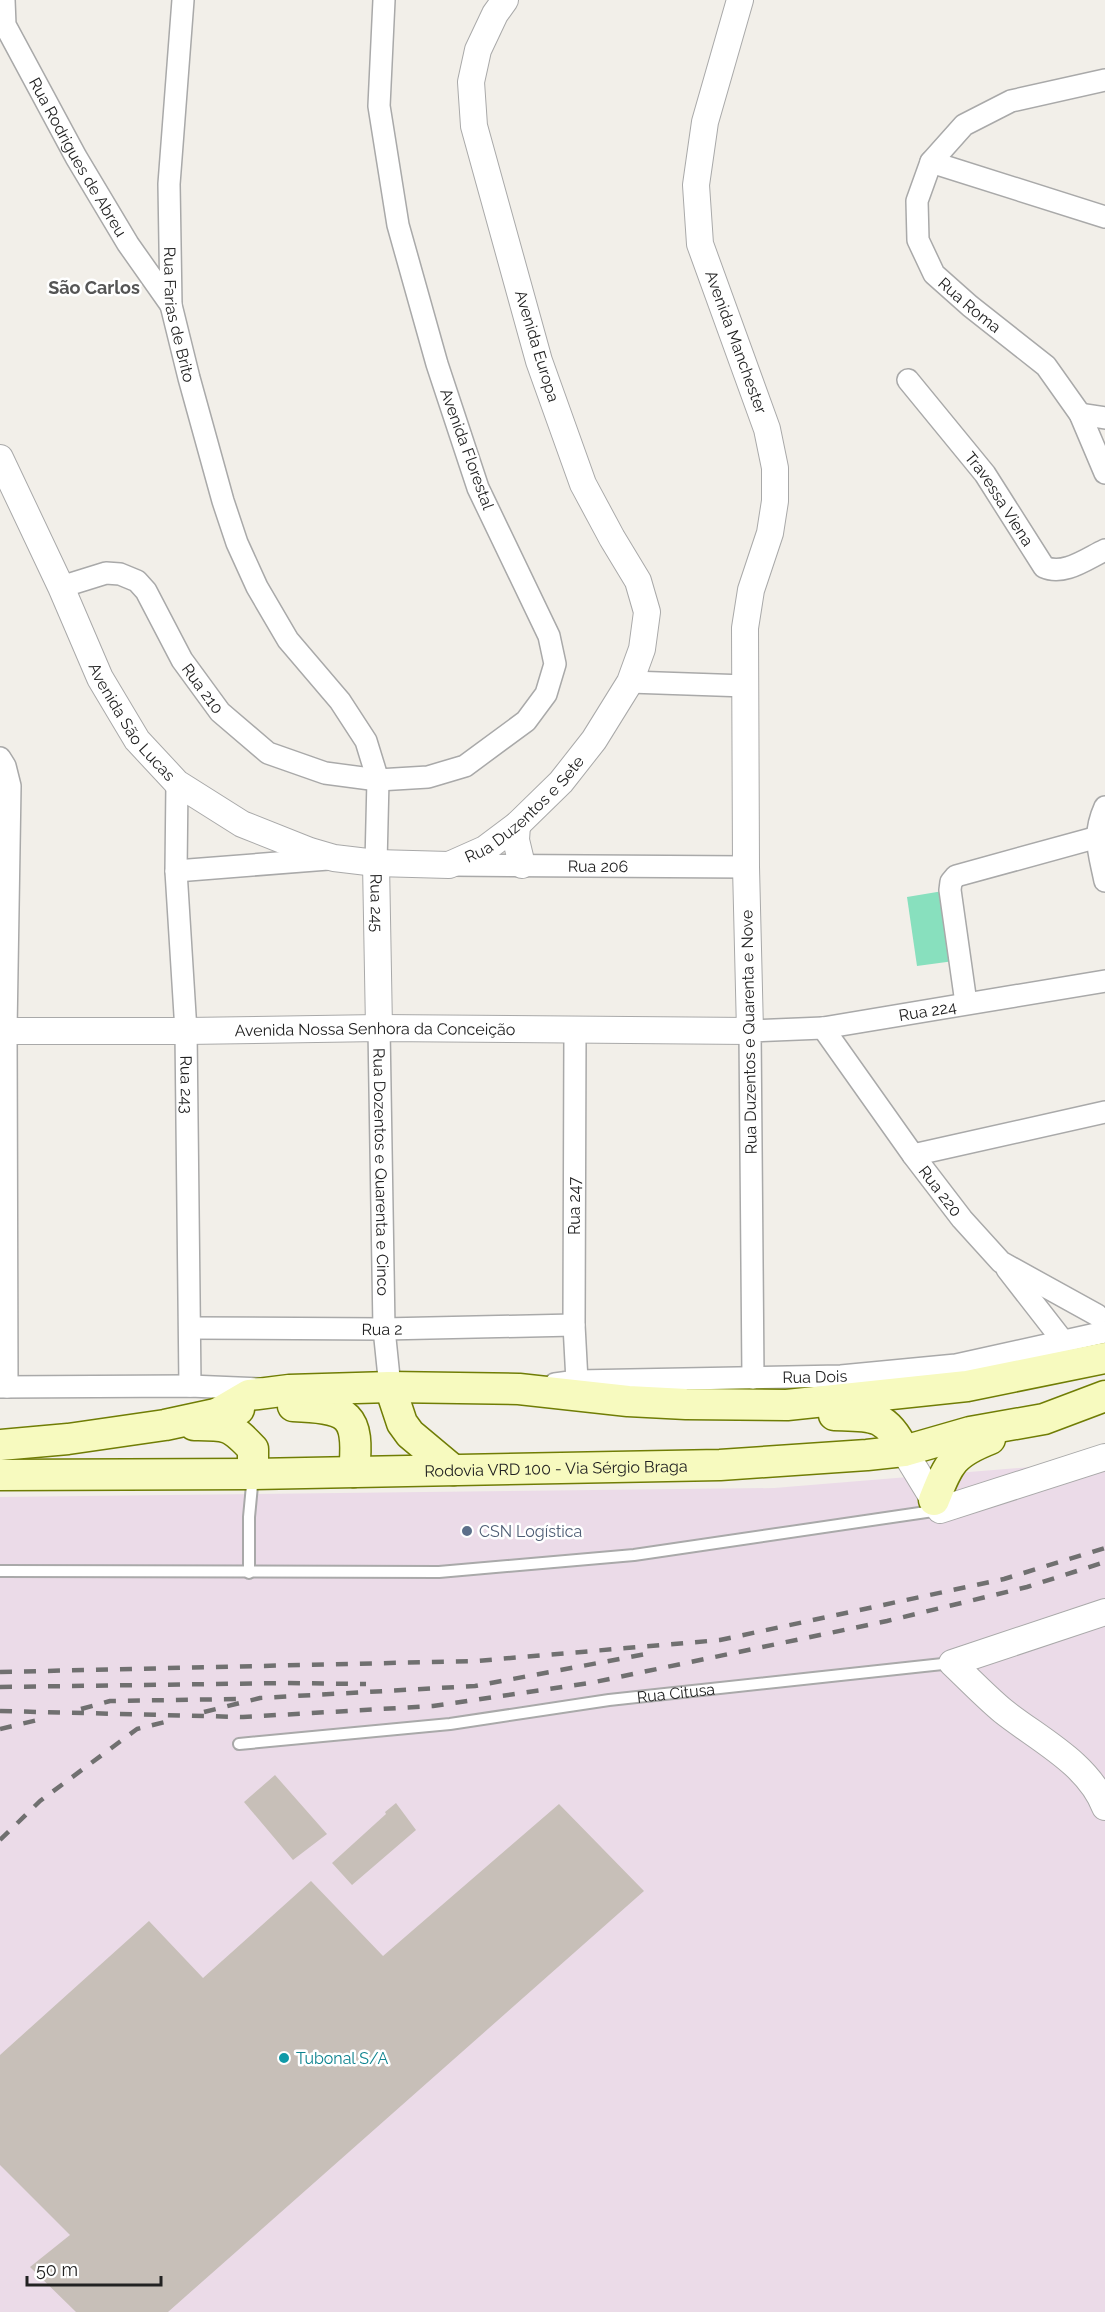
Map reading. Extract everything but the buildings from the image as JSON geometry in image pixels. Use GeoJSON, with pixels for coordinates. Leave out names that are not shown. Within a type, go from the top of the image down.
{"type":"FeatureCollection","features":[{"type":"Feature","properties":{"kind":"main road"},"geometry":{"type":"LineString","coordinates":[[628,1401],[787,1405],[967,1386],[1105,1358]]}},
{"type":"Feature","properties":{"kind":"main road"},"geometry":{"type":"LineString","coordinates":[[390,1387],[402,1423],[410,1434],[453,1470]]}},
{"type":"Feature","properties":{"kind":"main road"},"geometry":{"type":"LineString","coordinates":[[220,1412],[249,1395],[288,1390],[390,1387],[519,1389],[743,1413],[873,1417],[885,1422],[896,1433],[904,1451]]}},
{"type":"Feature","properties":{"kind":"main road","name":"Rodovia VRD 100 - Via Sérgio Braga"},"geometry":{"type":"LineString","coordinates":[[0,1475],[253,1474],[720,1465],[904,1451],[970,1432],[1044,1419],[1105,1396]]}},
{"type":"Feature","properties":{"kind":"main road"},"geometry":{"type":"LineString","coordinates":[[0,1445],[60,1440],[165,1425],[255,1406],[323,1407],[340,1412],[353,1425],[357,1441],[354,1472]]}},
{"type":"Feature","properties":{"kind":"main road"},"geometry":{"type":"LineString","coordinates":[[937,1505],[952,1462],[966,1449],[1044,1419]]}},
{"type":"Feature","properties":{"kind":"main road"},"geometry":{"type":"LineString","coordinates":[[165,1425],[225,1425],[241,1436],[253,1449],[253,1474]]}},
{"type":"Feature","properties":{"kind":"street","name":"Rua Rodrigues de Abreu"},"geometry":{"type":"LineString","coordinates":[[4,0],[2,26],[128,244],[171,305]]}},
{"type":"Feature","properties":{"kind":"street","name":"Rua Farias de Brito"},"geometry":{"type":"LineString","coordinates":[[183,0],[169,184],[171,305],[189,378],[223,501],[249,569],[288,639],[340,701],[366,741],[378,780]]}},
{"type":"Feature","properties":{"kind":"street","name":"Avenida Florestal"},"geometry":{"type":"LineString","coordinates":[[378,780],[428,777],[465,766],[526,721],[546,694],[555,664],[549,636],[478,488],[437,364],[398,225],[379,106],[384,0]]}},
{"type":"Feature","properties":{"kind":"street","name":"Avenida Europa"},"geometry":{"type":"LineString","coordinates":[[505,0],[495,14],[478,50],[471,82],[474,126],[539,361],[579,473],[612,538],[638,581],[646,612],[642,649],[630,682]]}},
{"type":"Feature","properties":{"kind":"street","name":"Avenida Manchester"},"geometry":{"type":"LineString","coordinates":[[741,0],[705,122],[696,185],[700,244],[767,429],[775,468],[775,501],[770,533],[751,590],[745,628],[746,686]]}},
{"type":"Feature","properties":{"kind":"street","name":"Rua Roma"},"geometry":{"type":"LineString","coordinates":[[1105,80],[1011,101],[964,125],[931,162],[917,201],[918,240],[934,274],[970,306],[1046,366],[1080,414],[1105,473]]}},
{"type":"Feature","properties":{"kind":"street"},"geometry":{"type":"LineString","coordinates":[[931,162],[1105,217]]}},
{"type":"Feature","properties":{"kind":"street","name":"Travessa Viena"},"geometry":{"type":"LineString","coordinates":[[908,380],[984,474],[1044,567],[1052,571],[1062,570],[1105,550]]}},
{"type":"Feature","properties":{"kind":"street"},"geometry":{"type":"LineString","coordinates":[[1080,414],[1105,418]]}},
{"type":"Feature","properties":{"kind":"street","name":"Avenida São Lucas"},"geometry":{"type":"LineString","coordinates":[[0,458],[61,587],[100,678],[137,740],[177,783],[242,824],[334,858],[376,863]]}},
{"type":"Feature","properties":{"kind":"street","name":"Rua 210"},"geometry":{"type":"LineString","coordinates":[[61,587],[106,573],[120,574],[137,581],[146,591],[182,660],[220,712],[268,753],[325,773],[378,780]]}},
{"type":"Feature","properties":{"kind":"street"},"geometry":{"type":"LineString","coordinates":[[630,682],[746,686]]}},
{"type":"Feature","properties":{"kind":"street","name":"Rua Duzentos e Sete"},"geometry":{"type":"LineString","coordinates":[[376,863],[449,865],[485,849],[517,825],[561,782],[594,740],[630,682]]}},
{"type":"Feature","properties":{"kind":"street","name":"Rua Duzentos e Quarenta e Nove"},"geometry":{"type":"LineString","coordinates":[[746,686],[746,867],[753,1378]]}},
{"type":"Feature","properties":{"kind":"street"},"geometry":{"type":"LineString","coordinates":[[0,758],[5,766],[10,786],[3,1031],[4,1387],[190,1386],[288,1390]]}},
{"type":"Feature","properties":{"kind":"street","name":"Rua 245"},"geometry":{"type":"LineString","coordinates":[[378,780],[376,863],[379,1028]]}},
{"type":"Feature","properties":{"kind":"street","name":"Rua 243"},"geometry":{"type":"LineString","coordinates":[[177,783],[176,871],[186,1032],[190,1386]]}},
{"type":"Feature","properties":{"kind":"street"},"geometry":{"type":"LineString","coordinates":[[1105,807],[1099,819],[1105,881]]}},
{"type":"Feature","properties":{"kind":"street"},"geometry":{"type":"LineString","coordinates":[[517,825],[516,840],[522,866]]}},
{"type":"Feature","properties":{"kind":"street"},"geometry":{"type":"LineString","coordinates":[[966,1003],[950,890],[951,882],[956,876],[1101,836]]}},
{"type":"Feature","properties":{"kind":"street"},"geometry":{"type":"LineString","coordinates":[[176,871],[334,858]]}},
{"type":"Feature","properties":{"kind":"street","name":"Rua 206"},"geometry":{"type":"LineString","coordinates":[[449,865],[746,867]]}},
{"type":"Feature","properties":{"kind":"street","name":"Rua 224"},"geometry":{"type":"LineString","coordinates":[[750,1031],[823,1028],[1105,981]]}},
{"type":"Feature","properties":{"kind":"street","name":"Avenida Nossa Senhora da Conceição"},"geometry":{"type":"LineString","coordinates":[[3,1031],[186,1032],[379,1028],[750,1031]]}},
{"type":"Feature","properties":{"kind":"street","name":"Rua Dozentos e Quarenta e Cinco"},"geometry":{"type":"LineString","coordinates":[[379,1028],[384,1329],[390,1387]]}},
{"type":"Feature","properties":{"kind":"street","name":"Rua 220"},"geometry":{"type":"LineString","coordinates":[[823,1028],[913,1155],[962,1219],[1001,1262],[1102,1317]]}},
{"type":"Feature","properties":{"kind":"street","name":"Rua 247"},"geometry":{"type":"LineString","coordinates":[[574,1031],[574,1325],[577,1381]]}},
{"type":"Feature","properties":{"kind":"street"},"geometry":{"type":"LineString","coordinates":[[913,1155],[1105,1112]]}},
{"type":"Feature","properties":{"kind":"street"},"geometry":{"type":"LineString","coordinates":[[1001,1262],[1072,1339],[1102,1317]]}},
{"type":"Feature","properties":{"kind":"street","name":"Rua 2"},"geometry":{"type":"LineString","coordinates":[[190,1328],[384,1329],[574,1325]]}},
{"type":"Feature","properties":{"kind":"street","name":"Rua Dois"},"geometry":{"type":"LineString","coordinates":[[519,1389],[577,1381],[842,1376],[956,1365],[1072,1339]]}},
{"type":"Feature","properties":{"kind":"street"},"geometry":{"type":"LineString","coordinates":[[904,1451],[937,1505],[1105,1457]]}},
{"type":"Feature","properties":{"kind":"street","name":"Rua Citusa"},"geometry":{"type":"LineString","coordinates":[[952,1663],[1105,1612]]}},
{"type":"Feature","properties":{"kind":"street"},"geometry":{"type":"LineString","coordinates":[[952,1663],[1001,1709],[1072,1762],[1099,1791],[1105,1807]]}},
{"type":"Feature","properties":{"kind":"lane"},"geometry":{"type":"LineString","coordinates":[[249,1573],[249,1517],[253,1474]]}},
{"type":"Feature","properties":{"kind":"lane"},"geometry":{"type":"LineString","coordinates":[[0,1571],[439,1572],[634,1555],[937,1505]]}},
{"type":"Feature","properties":{"kind":"lane","name":"Rua Citusa"},"geometry":{"type":"LineString","coordinates":[[239,1744],[450,1724],[609,1700],[952,1663]]}},
{"type":"Feature","properties":{"kind":"shaded area"},"geometry":{"type":"Polygon","coordinates":[[[1105,1461],[1105,2312],[0,2312],[0,1497],[774,1488],[1105,1461]]]}},
{"type":"Feature","properties":{"kind":"green space"},"geometry":{"type":"Polygon","coordinates":[[[943,891],[954,961],[917,966],[907,897],[943,891]]]}},
{"type":"Feature","properties":{"kind":"railway"},"geometry":{"type":"LineString","coordinates":[[0,1672],[476,1661],[720,1640],[1004,1579],[1105,1548]]}},
{"type":"Feature","properties":{"kind":"railway"},"geometry":{"type":"LineString","coordinates":[[0,1711],[243,1717],[433,1706],[590,1683],[887,1621],[1027,1587],[1105,1562]]}},
{"type":"Feature","properties":{"kind":"railway"},"geometry":{"type":"LineString","coordinates":[[204,1712],[260,1698],[475,1686],[646,1654]]}},
{"type":"Feature","properties":{"kind":"railway"},"geometry":{"type":"LineString","coordinates":[[0,1687],[366,1684]]}},
{"type":"Feature","properties":{"kind":"railway"},"geometry":{"type":"LineString","coordinates":[[81,1709],[110,1701],[236,1699]]}},
{"type":"Feature","properties":{"kind":"railway"},"geometry":{"type":"LineString","coordinates":[[0,1729],[46,1718]]}},
{"type":"Feature","properties":{"kind":"railway"},"geometry":{"type":"LineString","coordinates":[[0,1840],[40,1801],[137,1729],[169,1721]]}},
{"type":"Feature","properties":{"kind":"place","name":"CSN Logística"},"geometry":{"type":"Point","coordinates":[467,1531]}},
{"type":"Feature","properties":{"kind":"place","name":"Tubonal S/A"},"geometry":{"type":"Point","coordinates":[284,2058]}},
{"type":"Feature","properties":{"kind":"district","name":"São Carlos"},"geometry":{"type":"Point","coordinates":[94,287]}}]}
